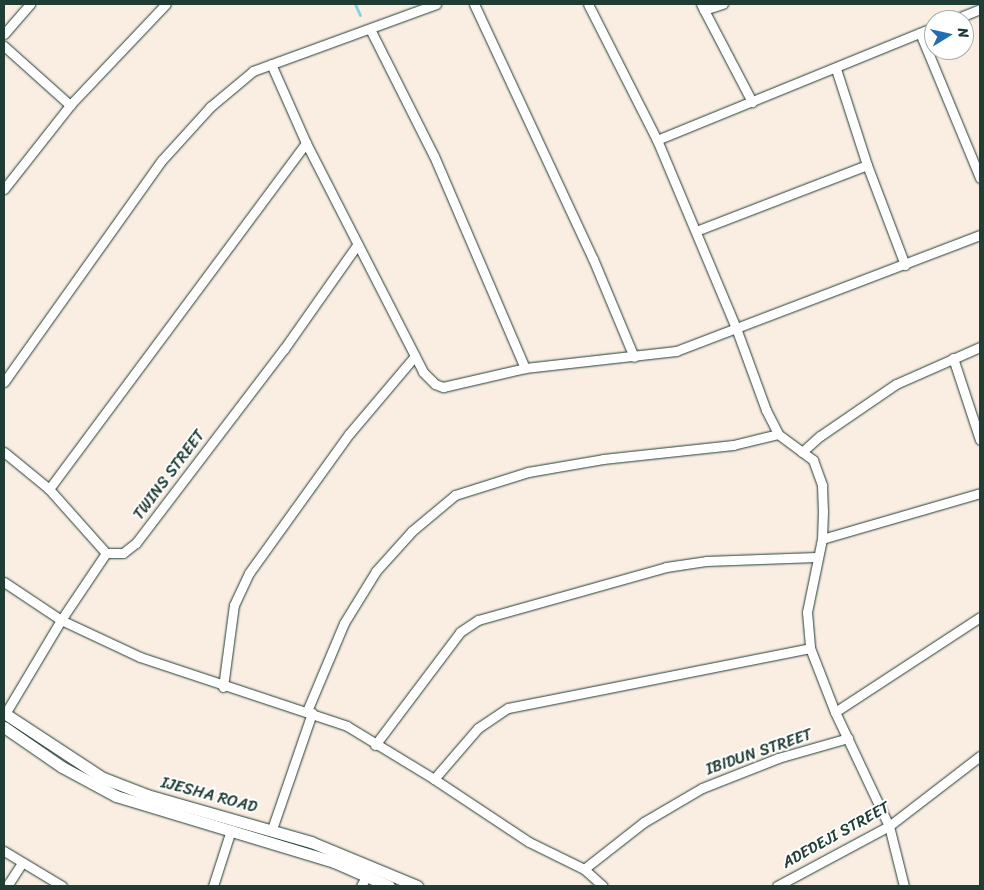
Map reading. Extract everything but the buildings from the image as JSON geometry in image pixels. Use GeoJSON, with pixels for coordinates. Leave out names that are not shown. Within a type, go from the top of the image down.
{"type":"FeatureCollection","features":[{"type":"Feature","properties":{"kind":"main road","name":"IJESHA ROAD"},"geometry":{"type":"LineString","coordinates":[[4,714],[103,778],[147,795],[272,829],[396,881],[417,886]]}},
{"type":"Feature","properties":{"kind":"main road","name":"IJESHA ROAD"},"geometry":{"type":"LineString","coordinates":[[4,727],[62,767],[116,796],[334,862],[363,881],[389,886]]}},
{"type":"Feature","properties":{"kind":"street"},"geometry":{"type":"LineString","coordinates":[[4,34],[30,4]]}},
{"type":"Feature","properties":{"kind":"street"},"geometry":{"type":"LineString","coordinates":[[4,189],[70,105],[166,4]]}},
{"type":"Feature","properties":{"kind":"street"},"geometry":{"type":"LineString","coordinates":[[4,382],[180,140],[240,82],[253,71],[436,4]]}},
{"type":"Feature","properties":{"kind":"street"},"geometry":{"type":"LineString","coordinates":[[474,4],[593,258],[634,357]]}},
{"type":"Feature","properties":{"kind":"street"},"geometry":{"type":"LineString","coordinates":[[588,4],[657,140],[736,328],[778,434],[814,460],[822,485],[822,539],[816,558],[807,612],[810,648],[835,712],[889,826],[904,886]]}},
{"type":"Feature","properties":{"kind":"street"},"geometry":{"type":"LineString","coordinates":[[723,4],[703,7],[752,102]]}},
{"type":"Feature","properties":{"kind":"street"},"geometry":{"type":"LineString","coordinates":[[370,29],[434,156],[525,368]]}},
{"type":"Feature","properties":{"kind":"street"},"geometry":{"type":"LineString","coordinates":[[657,140],[836,69],[924,31]]}},
{"type":"Feature","properties":{"kind":"street"},"geometry":{"type":"LineString","coordinates":[[920,33],[980,178]]}},
{"type":"Feature","properties":{"kind":"street"},"geometry":{"type":"LineString","coordinates":[[4,46],[70,105]]}},
{"type":"Feature","properties":{"kind":"street"},"geometry":{"type":"LineString","coordinates":[[271,64],[306,143],[415,356],[429,379],[449,387],[525,368],[676,351],[710,340],[736,328],[980,236]]}},
{"type":"Feature","properties":{"kind":"street"},"geometry":{"type":"LineString","coordinates":[[836,69],[867,165],[905,265]]}},
{"type":"Feature","properties":{"kind":"street"},"geometry":{"type":"LineString","coordinates":[[49,489],[306,143]]}},
{"type":"Feature","properties":{"kind":"street"},"geometry":{"type":"LineString","coordinates":[[696,231],[867,165]]}},
{"type":"Feature","properties":{"kind":"street","name":"TWINS STREET"},"geometry":{"type":"LineString","coordinates":[[106,553],[123,553],[136,543],[284,349],[357,245]]}},
{"type":"Feature","properties":{"kind":"street"},"geometry":{"type":"LineString","coordinates":[[802,452],[896,384],[980,347]]}},
{"type":"Feature","properties":{"kind":"street"},"geometry":{"type":"LineString","coordinates":[[223,687],[234,605],[249,573],[349,434],[415,356]]}},
{"type":"Feature","properties":{"kind":"street"},"geometry":{"type":"LineString","coordinates":[[952,358],[980,440]]}},
{"type":"Feature","properties":{"kind":"street"},"geometry":{"type":"LineString","coordinates":[[272,829],[310,712],[344,623],[376,571],[412,531],[456,495],[528,472],[603,459],[733,445],[778,434]]}},
{"type":"Feature","properties":{"kind":"street"},"geometry":{"type":"LineString","coordinates":[[4,452],[49,489],[106,553],[61,620],[4,714]]}},
{"type":"Feature","properties":{"kind":"street"},"geometry":{"type":"LineString","coordinates":[[822,539],[980,493]]}},
{"type":"Feature","properties":{"kind":"street"},"geometry":{"type":"LineString","coordinates":[[375,745],[460,632],[478,620],[666,567],[706,561],[816,558]]}},
{"type":"Feature","properties":{"kind":"street"},"geometry":{"type":"LineString","coordinates":[[4,582],[61,620],[140,657],[223,687],[310,712],[347,726],[375,745],[434,779],[529,842],[584,869],[603,886]]}},
{"type":"Feature","properties":{"kind":"street"},"geometry":{"type":"LineString","coordinates":[[835,712],[980,617]]}},
{"type":"Feature","properties":{"kind":"street"},"geometry":{"type":"LineString","coordinates":[[434,779],[478,728],[508,708],[810,648]]}},
{"type":"Feature","properties":{"kind":"street","name":"IBIDUN STREET"},"geometry":{"type":"LineString","coordinates":[[584,869],[644,822],[702,788],[778,758],[848,738]]}},
{"type":"Feature","properties":{"kind":"street","name":"ADEDEJI STREET"},"geometry":{"type":"LineString","coordinates":[[777,886],[889,826],[980,756]]}},
{"type":"Feature","properties":{"kind":"street"},"geometry":{"type":"LineString","coordinates":[[213,886],[230,830]]}},
{"type":"Feature","properties":{"kind":"street"},"geometry":{"type":"LineString","coordinates":[[4,851],[62,886]]}},
{"type":"Feature","properties":{"kind":"street"},"geometry":{"type":"LineString","coordinates":[[7,886],[22,863]]}},
{"type":"Feature","properties":{"kind":"waterway"},"geometry":{"type":"LineString","coordinates":[[355,4],[360,15]]}}]}
